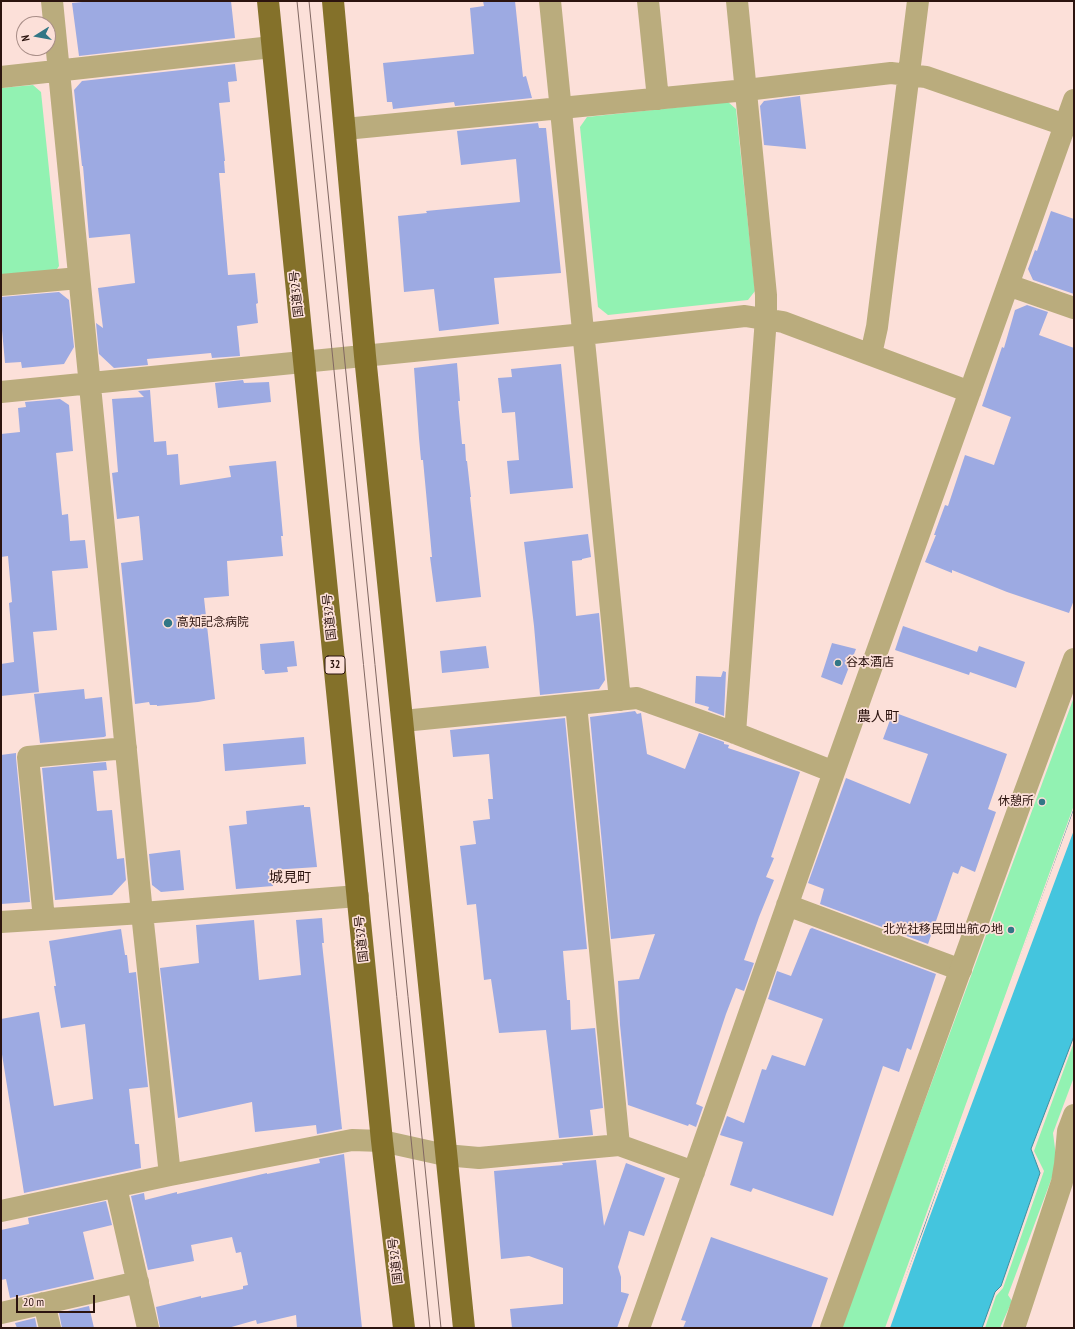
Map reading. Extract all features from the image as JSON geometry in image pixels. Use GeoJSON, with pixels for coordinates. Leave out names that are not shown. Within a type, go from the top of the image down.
{"type":"FeatureCollection","features":[{"type":"Feature","properties":{"kind":"highway","name":"国道32号"},"geometry":{"type":"LineString","coordinates":[[268,1],[382,1141],[404,1328]]}},
{"type":"Feature","properties":{"kind":"highway"},"geometry":{"type":"LineString","coordinates":[[333,1],[365,356],[464,1328]]}},
{"type":"Feature","properties":{"kind":"street"},"geometry":{"type":"LineString","coordinates":[[52,1],[142,913],[170,1175]]}},
{"type":"Feature","properties":{"kind":"street"},"geometry":{"type":"LineString","coordinates":[[550,1],[620,700]]}},
{"type":"Feature","properties":{"kind":"street"},"geometry":{"type":"LineString","coordinates":[[648,1],[658,99]]}},
{"type":"Feature","properties":{"kind":"street"},"geometry":{"type":"LineString","coordinates":[[735,733],[766,318],[766,295],[737,1]]}},
{"type":"Feature","properties":{"kind":"street"},"geometry":{"type":"LineString","coordinates":[[871,354],[877,327],[918,1]]}},
{"type":"Feature","properties":{"kind":"street"},"geometry":{"type":"LineString","coordinates":[[1,77],[272,47]]}},
{"type":"Feature","properties":{"kind":"street"},"geometry":{"type":"LineString","coordinates":[[345,129],[746,90],[891,72],[926,77],[1065,125]]}},
{"type":"Feature","properties":{"kind":"street"},"geometry":{"type":"LineString","coordinates":[[640,1328],[834,772],[1074,100]]}},
{"type":"Feature","properties":{"kind":"street"},"geometry":{"type":"LineString","coordinates":[[1,285],[79,278]]}},
{"type":"Feature","properties":{"kind":"street"},"geometry":{"type":"LineString","coordinates":[[1008,285],[1074,308]]}},
{"type":"Feature","properties":{"kind":"street"},"geometry":{"type":"LineString","coordinates":[[1,392],[584,334],[745,316],[766,318],[783,322],[970,392]]}},
{"type":"Feature","properties":{"kind":"street"},"geometry":{"type":"LineString","coordinates":[[831,1328],[1074,659]]}},
{"type":"Feature","properties":{"kind":"street"},"geometry":{"type":"LineString","coordinates":[[403,721],[637,698],[735,733],[834,772]]}},
{"type":"Feature","properties":{"kind":"street"},"geometry":{"type":"LineString","coordinates":[[576,704],[619,1145]]}},
{"type":"Feature","properties":{"kind":"street"},"geometry":{"type":"LineString","coordinates":[[44,919],[28,757],[126,748]]}},
{"type":"Feature","properties":{"kind":"street"},"geometry":{"type":"LineString","coordinates":[[1,922],[142,913],[358,896]]}},
{"type":"Feature","properties":{"kind":"street"},"geometry":{"type":"LineString","coordinates":[[787,906],[961,970]]}},
{"type":"Feature","properties":{"kind":"street"},"geometry":{"type":"LineString","coordinates":[[1014,1328],[1062,1182],[1070,1166],[1068,1131],[1074,1115]]}},
{"type":"Feature","properties":{"kind":"street"},"geometry":{"type":"LineString","coordinates":[[2,1207],[116,1187],[344,1140],[382,1141],[446,1155],[479,1158],[619,1145],[694,1172]]}},
{"type":"Feature","properties":{"kind":"street"},"geometry":{"type":"LineString","coordinates":[[116,1187],[148,1328]]}},
{"type":"Feature","properties":{"kind":"street"},"geometry":{"type":"LineString","coordinates":[[1,1313],[138,1282]]}},
{"type":"Feature","properties":{"kind":"street"},"geometry":{"type":"LineString","coordinates":[[44,1303],[50,1328]]}},
{"type":"Feature","properties":{"kind":"green space"},"geometry":{"type":"Polygon","coordinates":[[[33,85],[41,92],[59,266],[55,272],[1,277],[1,88],[33,85]]]}},
{"type":"Feature","properties":{"kind":"green space"},"geometry":{"type":"Polygon","coordinates":[[[728,102],[736,109],[755,291],[748,300],[608,315],[598,307],[580,127],[587,117],[728,102]]]}},
{"type":"Feature","properties":{"kind":"green space"},"geometry":{"type":"Polygon","coordinates":[[[1074,697],[1074,805],[885,1328],[841,1328],[1074,697]]]}},
{"type":"Feature","properties":{"kind":"green space"},"geometry":{"type":"Polygon","coordinates":[[[1074,1042],[1074,1077],[1053,1133],[1057,1164],[1008,1295],[1012,1301],[1000,1328],[985,1328],[996,1296],[1003,1288],[1044,1171],[1034,1151],[1074,1042]]]}},
{"type":"Feature","properties":{"kind":"water"},"geometry":{"type":"Polygon","coordinates":[[[1074,809],[1074,1036],[1031,1149],[1040,1173],[1001,1286],[995,1292],[982,1328],[888,1328],[1074,809]]]}},
{"type":"Feature","properties":{"kind":"pier"},"geometry":{"type":"Polygon","coordinates":[[[1074,809],[1074,830],[924,1232],[890,1328],[886,1328],[923,1231],[979,1069],[1074,809]]]}},
{"type":"Feature","properties":{"kind":"building"},"geometry":{"type":"Polygon","coordinates":[[[92,1],[231,1],[235,38],[79,56],[72,3],[92,1]]]}},
{"type":"Feature","properties":{"kind":"building"},"geometry":{"type":"Polygon","coordinates":[[[483,1],[515,1],[523,77],[526,76],[532,98],[455,106],[454,102],[393,109],[392,102],[387,102],[383,63],[474,54],[470,8],[484,6],[483,1]]]}},
{"type":"Feature","properties":{"kind":"building"},"geometry":{"type":"Polygon","coordinates":[[[235,64],[237,81],[228,82],[230,102],[219,103],[225,173],[219,173],[228,275],[255,273],[258,323],[237,326],[240,356],[212,358],[211,353],[147,359],[148,365],[114,368],[99,354],[96,323],[103,328],[98,288],[135,283],[130,234],[89,238],[83,166],[74,90],[82,81],[235,64]]]}},
{"type":"Feature","properties":{"kind":"building"},"geometry":{"type":"Polygon","coordinates":[[[800,96],[806,149],[764,145],[760,106],[764,101],[800,96]]]}},
{"type":"Feature","properties":{"kind":"building"},"geometry":{"type":"Polygon","coordinates":[[[538,123],[539,128],[546,128],[561,273],[494,278],[499,324],[439,331],[434,289],[404,292],[398,216],[427,213],[426,211],[520,202],[516,159],[461,165],[457,131],[538,123]]]}},
{"type":"Feature","properties":{"kind":"building"},"geometry":{"type":"Polygon","coordinates":[[[1051,211],[1074,219],[1074,294],[1033,280],[1028,269],[1035,250],[1037,251],[1051,211]]]}},
{"type":"Feature","properties":{"kind":"building"},"geometry":{"type":"Polygon","coordinates":[[[59,292],[69,300],[74,347],[64,364],[22,368],[21,362],[5,363],[1,330],[1,297],[59,292]]]}},
{"type":"Feature","properties":{"kind":"building"},"geometry":{"type":"Polygon","coordinates":[[[1027,305],[1048,312],[1039,335],[1074,348],[1074,600],[1069,613],[1007,592],[952,570],[952,573],[925,562],[936,535],[934,535],[945,505],[948,506],[965,455],[994,465],[1011,417],[982,406],[1002,347],[1004,348],[1015,310],[1027,305]]]}},
{"type":"Feature","properties":{"kind":"building"},"geometry":{"type":"Polygon","coordinates":[[[457,363],[460,401],[458,401],[462,444],[465,444],[481,597],[436,602],[430,557],[432,557],[423,460],[421,460],[414,368],[457,363]]]}},
{"type":"Feature","properties":{"kind":"building"},"geometry":{"type":"Polygon","coordinates":[[[561,364],[573,488],[510,494],[507,461],[519,460],[515,412],[502,413],[498,378],[512,377],[511,369],[561,364]]]}},
{"type":"Feature","properties":{"kind":"building"},"geometry":{"type":"Polygon","coordinates":[[[243,380],[244,383],[269,382],[271,402],[218,408],[215,383],[243,380]]]}},
{"type":"Feature","properties":{"kind":"building","name":"高知記念病院"},"geometry":{"type":"Polygon","coordinates":[[[150,390],[154,442],[166,441],[167,455],[178,454],[180,485],[231,477],[229,466],[276,461],[283,536],[281,536],[283,556],[227,561],[229,596],[204,598],[215,699],[157,706],[150,705],[149,702],[135,704],[121,563],[143,560],[139,516],[117,519],[112,473],[118,472],[112,399],[144,397],[138,391],[150,390]]]}},
{"type":"Feature","properties":{"kind":"building"},"geometry":{"type":"Polygon","coordinates":[[[60,399],[69,405],[73,451],[56,453],[62,515],[68,514],[70,541],[85,540],[88,568],[52,571],[57,630],[33,632],[39,692],[1,696],[1,664],[14,662],[9,603],[12,602],[8,556],[1,557],[1,434],[20,432],[18,408],[26,407],[25,402],[60,399]]]}},
{"type":"Feature","properties":{"kind":"building"},"geometry":{"type":"Polygon","coordinates":[[[588,534],[591,557],[572,561],[576,616],[599,613],[605,680],[599,689],[540,695],[534,626],[524,542],[588,534]]]}},
{"type":"Feature","properties":{"kind":"building"},"geometry":{"type":"Polygon","coordinates":[[[903,626],[977,652],[979,646],[1025,662],[1016,688],[970,672],[969,675],[895,650],[903,626]]]}},
{"type":"Feature","properties":{"kind":"building"},"geometry":{"type":"Polygon","coordinates":[[[294,641],[297,666],[287,667],[288,672],[265,674],[264,670],[262,670],[260,644],[294,641]]]}},
{"type":"Feature","properties":{"kind":"building","name":"谷本酒店"},"geometry":{"type":"Polygon","coordinates":[[[832,643],[856,649],[842,685],[821,677],[832,643]]]}},
{"type":"Feature","properties":{"kind":"building"},"geometry":{"type":"Polygon","coordinates":[[[486,646],[489,668],[442,673],[440,651],[486,646]]]}},
{"type":"Feature","properties":{"kind":"building"},"geometry":{"type":"Polygon","coordinates":[[[723,671],[726,672],[724,716],[708,710],[709,707],[695,703],[696,676],[721,677],[723,671]]]}},
{"type":"Feature","properties":{"kind":"building"},"geometry":{"type":"Polygon","coordinates":[[[84,689],[85,699],[102,697],[106,736],[40,743],[34,694],[84,689]]]}},
{"type":"Feature","properties":{"kind":"building"},"geometry":{"type":"Polygon","coordinates":[[[635,711],[637,714],[641,713],[647,754],[685,769],[699,733],[724,742],[724,744],[729,745],[728,748],[800,772],[771,857],[774,858],[766,877],[774,880],[744,960],[754,963],[744,991],[736,988],[726,1014],[696,1104],[703,1107],[696,1127],[689,1124],[688,1126],[628,1105],[620,1025],[618,981],[639,979],[655,934],[611,939],[590,717],[635,711]]]}},
{"type":"Feature","properties":{"kind":"building"},"geometry":{"type":"Polygon","coordinates":[[[893,712],[1007,754],[988,809],[996,812],[975,872],[961,866],[958,874],[953,872],[928,944],[820,904],[824,889],[808,883],[846,778],[910,804],[928,754],[883,739],[893,712]]]}},
{"type":"Feature","properties":{"kind":"building"},"geometry":{"type":"Polygon","coordinates":[[[565,718],[587,949],[563,951],[567,1000],[570,1000],[571,1030],[595,1028],[603,1108],[590,1110],[593,1135],[559,1138],[546,1030],[499,1033],[491,979],[484,980],[476,904],[467,905],[460,846],[476,844],[473,821],[490,819],[488,799],[493,799],[489,754],[453,757],[450,730],[565,718]]]}},
{"type":"Feature","properties":{"kind":"building"},"geometry":{"type":"Polygon","coordinates":[[[304,737],[306,764],[225,771],[223,744],[304,737]]]}},
{"type":"Feature","properties":{"kind":"building"},"geometry":{"type":"Polygon","coordinates":[[[16,753],[30,902],[1,904],[1,755],[16,753]]]}},
{"type":"Feature","properties":{"kind":"building"},"geometry":{"type":"Polygon","coordinates":[[[106,762],[107,770],[93,771],[97,811],[112,810],[117,859],[124,858],[126,880],[112,895],[55,900],[42,768],[106,762]]]}},
{"type":"Feature","properties":{"kind":"building"},"geometry":{"type":"Polygon","coordinates":[[[304,805],[304,807],[310,807],[317,867],[272,870],[273,886],[236,889],[229,826],[247,824],[246,811],[304,805]]]}},
{"type":"Feature","properties":{"kind":"building"},"geometry":{"type":"Polygon","coordinates":[[[180,850],[184,890],[161,892],[152,885],[149,854],[180,850]]]}},
{"type":"Feature","properties":{"kind":"building"},"geometry":{"type":"Polygon","coordinates":[[[322,918],[324,943],[322,943],[342,1129],[317,1134],[316,1125],[255,1132],[252,1102],[178,1118],[160,968],[199,963],[196,925],[254,920],[259,980],[301,975],[296,920],[322,918]]]}},
{"type":"Feature","properties":{"kind":"building"},"geometry":{"type":"Polygon","coordinates":[[[812,928],[936,974],[911,1050],[907,1048],[899,1072],[883,1066],[833,1216],[753,1188],[751,1192],[730,1185],[743,1142],[720,1135],[727,1116],[744,1123],[762,1069],[766,1070],[772,1055],[805,1066],[823,1019],[768,999],[777,971],[791,976],[810,929],[812,928]]]}},
{"type":"Feature","properties":{"kind":"building"},"geometry":{"type":"Polygon","coordinates":[[[121,929],[125,955],[127,955],[129,973],[136,972],[148,1087],[129,1089],[135,1144],[139,1144],[141,1168],[24,1193],[1,1048],[1,1019],[39,1012],[54,1106],[93,1099],[85,1024],[61,1028],[49,941],[121,929]]]}},
{"type":"Feature","properties":{"kind":"building"},"geometry":{"type":"Polygon","coordinates":[[[344,1154],[362,1328],[297,1328],[296,1315],[257,1324],[256,1320],[228,1328],[160,1328],[156,1307],[201,1296],[201,1298],[243,1289],[243,1286],[248,1285],[241,1252],[236,1253],[232,1237],[191,1245],[194,1261],[148,1270],[131,1196],[144,1193],[145,1200],[177,1192],[177,1194],[267,1173],[320,1163],[319,1159],[344,1154]]]}},
{"type":"Feature","properties":{"kind":"building"},"geometry":{"type":"Polygon","coordinates":[[[596,1160],[604,1226],[626,1163],[665,1178],[644,1236],[629,1231],[618,1267],[621,1277],[621,1292],[629,1294],[617,1328],[512,1328],[510,1309],[563,1304],[563,1268],[529,1256],[501,1259],[494,1171],[563,1165],[562,1163],[596,1160]]]}},
{"type":"Feature","properties":{"kind":"building"},"geometry":{"type":"Polygon","coordinates":[[[106,1201],[112,1225],[83,1232],[94,1279],[10,1298],[6,1279],[1,1280],[1,1230],[29,1224],[28,1218],[106,1201]]]}},
{"type":"Feature","properties":{"kind":"building"},"geometry":{"type":"Polygon","coordinates":[[[711,1237],[828,1278],[811,1328],[683,1328],[686,1321],[681,1320],[711,1237]]]}},
{"type":"Feature","properties":{"kind":"building"},"geometry":{"type":"Polygon","coordinates":[[[89,1306],[94,1328],[62,1328],[59,1313],[89,1306]]]}},
{"type":"Feature","properties":{"kind":"building"},"geometry":{"type":"Polygon","coordinates":[[[35,1318],[37,1328],[17,1328],[15,1323],[35,1318]]]}},
{"type":"Feature","properties":{"kind":"tram line"},"geometry":{"type":"LineString","coordinates":[[297,1],[430,1328]]}},
{"type":"Feature","properties":{"kind":"tram line"},"geometry":{"type":"LineString","coordinates":[[309,1],[441,1328]]}},
{"type":"Feature","properties":{"kind":"place","name":"高知記念病院"},"geometry":{"type":"Point","coordinates":[168,623]}},
{"type":"Feature","properties":{"kind":"place","name":"谷本酒店"},"geometry":{"type":"Point","coordinates":[838,663]}},
{"type":"Feature","properties":{"kind":"place","name":"休憩所"},"geometry":{"type":"Point","coordinates":[1042,802]}},
{"type":"Feature","properties":{"kind":"place","name":"北光社移民団出航の地"},"geometry":{"type":"Point","coordinates":[1011,930]}},
{"type":"Feature","properties":{"kind":"district","name":"農人町"},"geometry":{"type":"Point","coordinates":[878,717]}},
{"type":"Feature","properties":{"kind":"district","name":"城見町"},"geometry":{"type":"Point","coordinates":[290,878]}}]}
